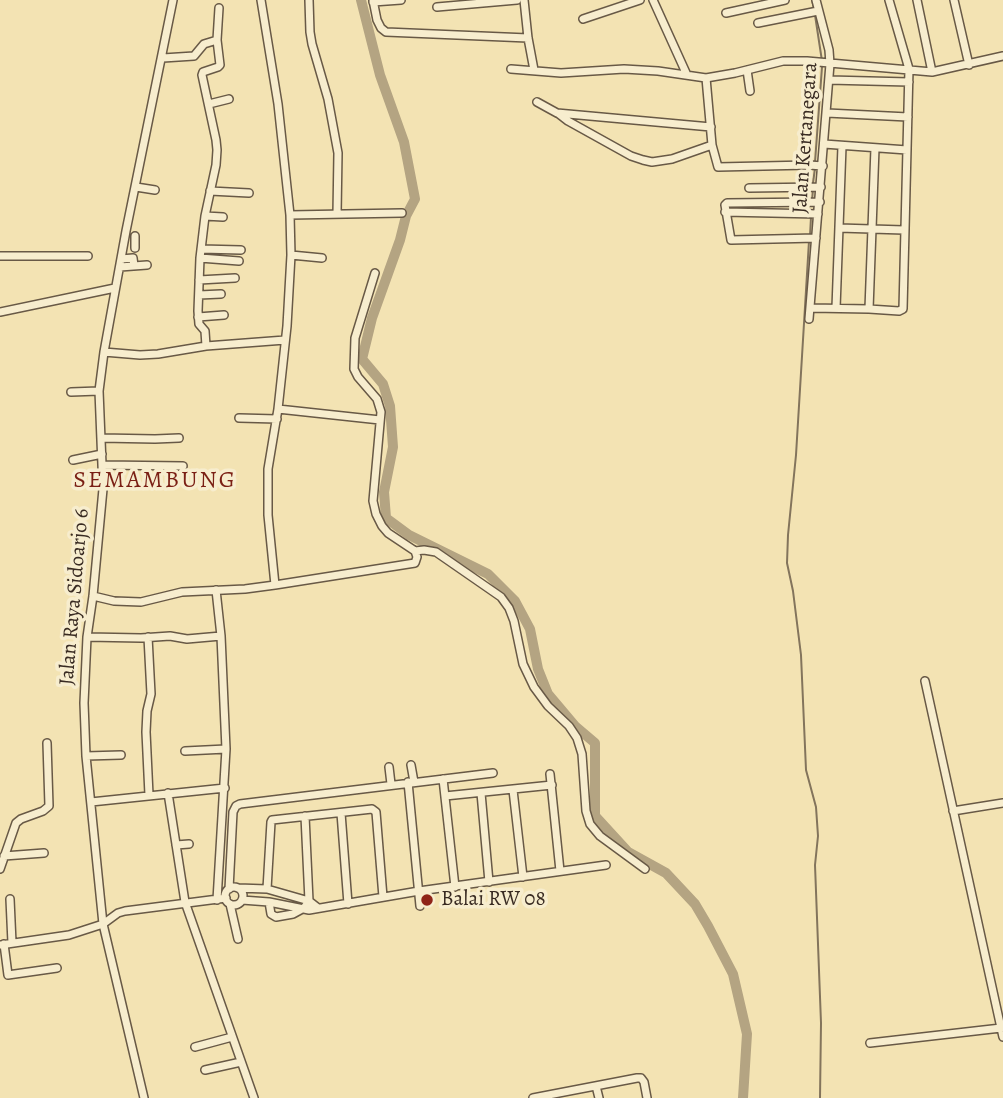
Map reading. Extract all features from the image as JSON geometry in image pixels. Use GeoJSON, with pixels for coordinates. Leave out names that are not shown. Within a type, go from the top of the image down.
{"type":"FeatureCollection","features":[{"type":"Feature","properties":{"kind":"street","name":"Jalan Raya Sidoarjo 6"},"geometry":{"type":"LineString","coordinates":[[144,1098],[103,924],[86,756],[84,703],[87,637],[103,489],[99,391],[115,288],[173,0]]}},
{"type":"Feature","properties":{"kind":"street"},"geometry":{"type":"LineString","coordinates":[[261,0],[278,104],[290,215],[291,255],[277,419],[268,468],[267,496],[274,581]]}},
{"type":"Feature","properties":{"kind":"street"},"geometry":{"type":"LineString","coordinates":[[309,0],[312,44],[328,99],[338,153],[337,214]]}},
{"type":"Feature","properties":{"kind":"street"},"geometry":{"type":"LineString","coordinates":[[401,0],[373,1],[377,20],[386,32],[528,37]]}},
{"type":"Feature","properties":{"kind":"street"},"geometry":{"type":"LineString","coordinates":[[437,7],[517,0]]}},
{"type":"Feature","properties":{"kind":"street"},"geometry":{"type":"LineString","coordinates":[[524,0],[534,70]]}},
{"type":"Feature","properties":{"kind":"street"},"geometry":{"type":"LineString","coordinates":[[583,19],[640,0]]}},
{"type":"Feature","properties":{"kind":"street"},"geometry":{"type":"LineString","coordinates":[[653,0],[687,75]]}},
{"type":"Feature","properties":{"kind":"street"},"geometry":{"type":"LineString","coordinates":[[726,13],[785,0]]}},
{"type":"Feature","properties":{"kind":"street","name":"Jalan Kertanegara"},"geometry":{"type":"LineString","coordinates":[[809,319],[811,238],[817,214],[816,187],[822,166],[829,80],[829,51],[816,11],[816,0]]}},
{"type":"Feature","properties":{"kind":"street"},"geometry":{"type":"LineString","coordinates":[[811,308],[902,309],[909,69],[889,0]]}},
{"type":"Feature","properties":{"kind":"street"},"geometry":{"type":"LineString","coordinates":[[917,0],[932,72]]}},
{"type":"Feature","properties":{"kind":"street"},"geometry":{"type":"LineString","coordinates":[[954,0],[970,65]]}},
{"type":"Feature","properties":{"kind":"street"},"geometry":{"type":"LineString","coordinates":[[206,346],[205,331],[199,324],[198,317],[200,258],[215,165],[216,140],[202,73],[220,66],[217,40],[219,8]]}},
{"type":"Feature","properties":{"kind":"street"},"geometry":{"type":"LineString","coordinates":[[758,23],[816,11]]}},
{"type":"Feature","properties":{"kind":"street"},"geometry":{"type":"LineString","coordinates":[[163,58],[194,56],[204,44],[217,40]]}},
{"type":"Feature","properties":{"kind":"street"},"geometry":{"type":"LineString","coordinates":[[511,69],[561,73],[624,69],[706,78],[783,61],[813,61],[932,72],[1003,56]]}},
{"type":"Feature","properties":{"kind":"street"},"geometry":{"type":"LineString","coordinates":[[747,70],[750,91]]}},
{"type":"Feature","properties":{"kind":"street"},"geometry":{"type":"LineString","coordinates":[[706,78],[716,165],[720,168],[822,166]]}},
{"type":"Feature","properties":{"kind":"street"},"geometry":{"type":"LineString","coordinates":[[829,80],[909,82]]}},
{"type":"Feature","properties":{"kind":"street"},"geometry":{"type":"LineString","coordinates":[[208,104],[229,99]]}},
{"type":"Feature","properties":{"kind":"street"},"geometry":{"type":"LineString","coordinates":[[537,103],[631,156],[643,160],[652,162],[672,159],[712,145]]}},
{"type":"Feature","properties":{"kind":"street"},"geometry":{"type":"LineString","coordinates":[[557,113],[711,127]]}},
{"type":"Feature","properties":{"kind":"street"},"geometry":{"type":"LineString","coordinates":[[827,113],[908,117]]}},
{"type":"Feature","properties":{"kind":"street"},"geometry":{"type":"LineString","coordinates":[[824,144],[907,150]]}},
{"type":"Feature","properties":{"kind":"street"},"geometry":{"type":"LineString","coordinates":[[836,308],[842,146]]}},
{"type":"Feature","properties":{"kind":"street"},"geometry":{"type":"LineString","coordinates":[[869,309],[875,148]]}},
{"type":"Feature","properties":{"kind":"street"},"geometry":{"type":"LineString","coordinates":[[136,187],[155,190]]}},
{"type":"Feature","properties":{"kind":"street"},"geometry":{"type":"LineString","coordinates":[[749,188],[816,187]]}},
{"type":"Feature","properties":{"kind":"street"},"geometry":{"type":"LineString","coordinates":[[209,191],[249,193]]}},
{"type":"Feature","properties":{"kind":"street"},"geometry":{"type":"LineString","coordinates":[[811,238],[734,241],[730,238],[724,205],[817,202]]}},
{"type":"Feature","properties":{"kind":"street"},"geometry":{"type":"LineString","coordinates":[[725,212],[817,214]]}},
{"type":"Feature","properties":{"kind":"street"},"geometry":{"type":"LineString","coordinates":[[290,215],[402,213]]}},
{"type":"Feature","properties":{"kind":"street"},"geometry":{"type":"LineString","coordinates":[[205,216],[223,217]]}},
{"type":"Feature","properties":{"kind":"street"},"geometry":{"type":"LineString","coordinates":[[839,228],[904,230]]}},
{"type":"Feature","properties":{"kind":"street"},"geometry":{"type":"LineString","coordinates":[[125,236],[135,243]]}},
{"type":"Feature","properties":{"kind":"street"},"geometry":{"type":"LineString","coordinates":[[201,249],[241,250]]}},
{"type":"Feature","properties":{"kind":"street"},"geometry":{"type":"LineString","coordinates":[[291,255],[322,258]]}},
{"type":"Feature","properties":{"kind":"street"},"geometry":{"type":"LineString","coordinates":[[0,256],[88,256]]}},
{"type":"Feature","properties":{"kind":"street"},"geometry":{"type":"LineString","coordinates":[[200,258],[239,261]]}},
{"type":"Feature","properties":{"kind":"street"},"geometry":{"type":"LineString","coordinates":[[121,263],[147,265]]}},
{"type":"Feature","properties":{"kind":"street"},"geometry":{"type":"LineString","coordinates":[[375,273],[355,338],[354,361],[358,377],[377,399],[381,412],[373,501],[382,526],[416,556]]}},
{"type":"Feature","properties":{"kind":"street"},"geometry":{"type":"LineString","coordinates":[[199,281],[235,278]]}},
{"type":"Feature","properties":{"kind":"street"},"geometry":{"type":"LineString","coordinates":[[0,312],[115,288]]}},
{"type":"Feature","properties":{"kind":"street"},"geometry":{"type":"LineString","coordinates":[[199,295],[221,293]]}},
{"type":"Feature","properties":{"kind":"street"},"geometry":{"type":"LineString","coordinates":[[198,317],[224,315]]}},
{"type":"Feature","properties":{"kind":"street"},"geometry":{"type":"LineString","coordinates":[[104,352],[149,354],[206,346],[285,340]]}},
{"type":"Feature","properties":{"kind":"street"},"geometry":{"type":"LineString","coordinates":[[71,392],[99,391]]}},
{"type":"Feature","properties":{"kind":"street"},"geometry":{"type":"LineString","coordinates":[[278,409],[380,420]]}},
{"type":"Feature","properties":{"kind":"street"},"geometry":{"type":"LineString","coordinates":[[239,418],[277,419]]}},
{"type":"Feature","properties":{"kind":"street"},"geometry":{"type":"LineString","coordinates":[[101,438],[179,438]]}},
{"type":"Feature","properties":{"kind":"street"},"geometry":{"type":"LineString","coordinates":[[73,460],[102,453]]}},
{"type":"Feature","properties":{"kind":"street"},"geometry":{"type":"LineString","coordinates":[[103,465],[183,466]]}},
{"type":"Feature","properties":{"kind":"street"},"geometry":{"type":"LineString","coordinates":[[93,596],[114,601],[141,602],[182,592],[216,590],[412,564],[416,556],[424,550],[436,552],[500,597],[509,608],[523,664],[534,687],[577,738],[582,754],[586,811],[590,824],[600,836],[645,869]]}},
{"type":"Feature","properties":{"kind":"street"},"geometry":{"type":"LineString","coordinates":[[216,590],[226,748],[217,900]]}},
{"type":"Feature","properties":{"kind":"street"},"geometry":{"type":"LineString","coordinates":[[87,637],[170,636],[187,639],[221,636]]}},
{"type":"Feature","properties":{"kind":"street"},"geometry":{"type":"LineString","coordinates":[[148,637],[150,694],[146,732],[149,795]]}},
{"type":"Feature","properties":{"kind":"street"},"geometry":{"type":"LineString","coordinates":[[925,681],[999,1001],[1003,1037]]}},
{"type":"Feature","properties":{"kind":"street"},"geometry":{"type":"LineString","coordinates":[[0,869],[16,823],[49,806],[47,743]]}},
{"type":"Feature","properties":{"kind":"street"},"geometry":{"type":"LineString","coordinates":[[185,751],[226,748]]}},
{"type":"Feature","properties":{"kind":"street"},"geometry":{"type":"LineString","coordinates":[[86,756],[121,755]]}},
{"type":"Feature","properties":{"kind":"street"},"geometry":{"type":"LineString","coordinates":[[411,765],[420,906]]}},
{"type":"Feature","properties":{"kind":"street"},"geometry":{"type":"LineString","coordinates":[[389,767],[391,785]]}},
{"type":"Feature","properties":{"kind":"street"},"geometry":{"type":"LineString","coordinates":[[238,939],[228,901],[234,889],[229,860],[233,811],[236,806],[493,773]]}},
{"type":"Feature","properties":{"kind":"street"},"geometry":{"type":"LineString","coordinates":[[550,774],[560,871]]}},
{"type":"Feature","properties":{"kind":"street"},"geometry":{"type":"LineString","coordinates":[[443,779],[455,887]]}},
{"type":"Feature","properties":{"kind":"street"},"geometry":{"type":"LineString","coordinates":[[445,796],[552,785]]}},
{"type":"Feature","properties":{"kind":"street"},"geometry":{"type":"LineString","coordinates":[[91,802],[225,788]]}},
{"type":"Feature","properties":{"kind":"street"},"geometry":{"type":"LineString","coordinates":[[513,790],[523,877]]}},
{"type":"Feature","properties":{"kind":"street"},"geometry":{"type":"LineString","coordinates":[[168,793],[185,902],[254,1098]]}},
{"type":"Feature","properties":{"kind":"street"},"geometry":{"type":"LineString","coordinates":[[481,793],[489,882]]}},
{"type":"Feature","properties":{"kind":"street"},"geometry":{"type":"LineString","coordinates":[[953,811],[1003,803]]}},
{"type":"Feature","properties":{"kind":"street"},"geometry":{"type":"LineString","coordinates":[[267,889],[271,822],[275,818],[372,809],[375,811],[383,897]]}},
{"type":"Feature","properties":{"kind":"street"},"geometry":{"type":"LineString","coordinates":[[341,813],[348,904]]}},
{"type":"Feature","properties":{"kind":"street"},"geometry":{"type":"LineString","coordinates":[[269,902],[273,917],[293,914],[304,908],[309,901],[304,817]]}},
{"type":"Feature","properties":{"kind":"street"},"geometry":{"type":"LineString","coordinates":[[176,845],[189,844]]}},
{"type":"Feature","properties":{"kind":"street"},"geometry":{"type":"LineString","coordinates":[[4,856],[44,853]]}},
{"type":"Feature","properties":{"kind":"street"},"geometry":{"type":"LineString","coordinates":[[558,853],[573,869]]}},
{"type":"Feature","properties":{"kind":"street"},"geometry":{"type":"LineString","coordinates":[[5,944],[55,938],[103,924],[118,913],[185,902],[217,900],[237,904],[242,900],[309,910],[606,864]]}},
{"type":"Feature","properties":{"kind":"street"},"geometry":{"type":"LineString","coordinates":[[234,889],[267,889],[309,901],[318,908]]}},
{"type":"Feature","properties":{"kind":"street"},"geometry":{"type":"LineString","coordinates":[[234,889],[242,893],[242,900]]}},
{"type":"Feature","properties":{"kind":"street"},"geometry":{"type":"LineString","coordinates":[[10,899],[5,944],[8,975],[57,968]]}},
{"type":"Feature","properties":{"kind":"street"},"geometry":{"type":"LineString","coordinates":[[870,1044],[1001,1028]]}},
{"type":"Feature","properties":{"kind":"street"},"geometry":{"type":"LineString","coordinates":[[195,1047],[232,1037]]}},
{"type":"Feature","properties":{"kind":"street"},"geometry":{"type":"LineString","coordinates":[[205,1070],[241,1062]]}},
{"type":"Feature","properties":{"kind":"street"},"geometry":{"type":"LineString","coordinates":[[533,1098],[637,1077],[641,1078],[645,1085],[647,1098]]}},
{"type":"Feature","properties":{"kind":"street"},"geometry":{"type":"LineString","coordinates":[[596,1086],[599,1098]]}},
{"type":"Feature","properties":{"kind":"waterway"},"geometry":{"type":"LineString","coordinates":[[361,0],[380,75],[404,142],[415,199],[406,216],[372,318],[362,359],[383,384],[390,406],[393,447],[384,492],[386,518],[409,535],[488,574],[515,601],[530,629],[538,669],[548,694],[575,726],[595,743],[595,816],[628,852],[666,873],[695,904],[733,974],[747,1034],[743,1098]]}},
{"type":"Feature","properties":{"kind":"waterway"},"geometry":{"type":"LineString","coordinates":[[812,0],[814,9]]}},
{"type":"Feature","properties":{"kind":"waterway"},"geometry":{"type":"LineString","coordinates":[[815,15],[822,61]]}},
{"type":"Feature","properties":{"kind":"waterway"},"geometry":{"type":"LineString","coordinates":[[815,162],[822,67]]}},
{"type":"Feature","properties":{"kind":"waterway"},"geometry":{"type":"LineString","coordinates":[[813,183],[815,168]]}},
{"type":"Feature","properties":{"kind":"waterway"},"geometry":{"type":"LineString","coordinates":[[812,201],[813,189]]}},
{"type":"Feature","properties":{"kind":"waterway"},"geometry":{"type":"LineString","coordinates":[[810,236],[811,217]]}},
{"type":"Feature","properties":{"kind":"waterway"},"geometry":{"type":"LineString","coordinates":[[809,241],[787,563],[801,655],[806,770],[816,807],[818,836],[815,865],[821,1023],[820,1098]]}},
{"type":"Feature","properties":{"kind":"place","name":"Balai RW 08"},"geometry":{"type":"Point","coordinates":[427,900]}},
{"type":"Feature","properties":{"kind":"district","name":"SEMAMBUNG"},"geometry":{"type":"Point","coordinates":[155,481]}}]}
